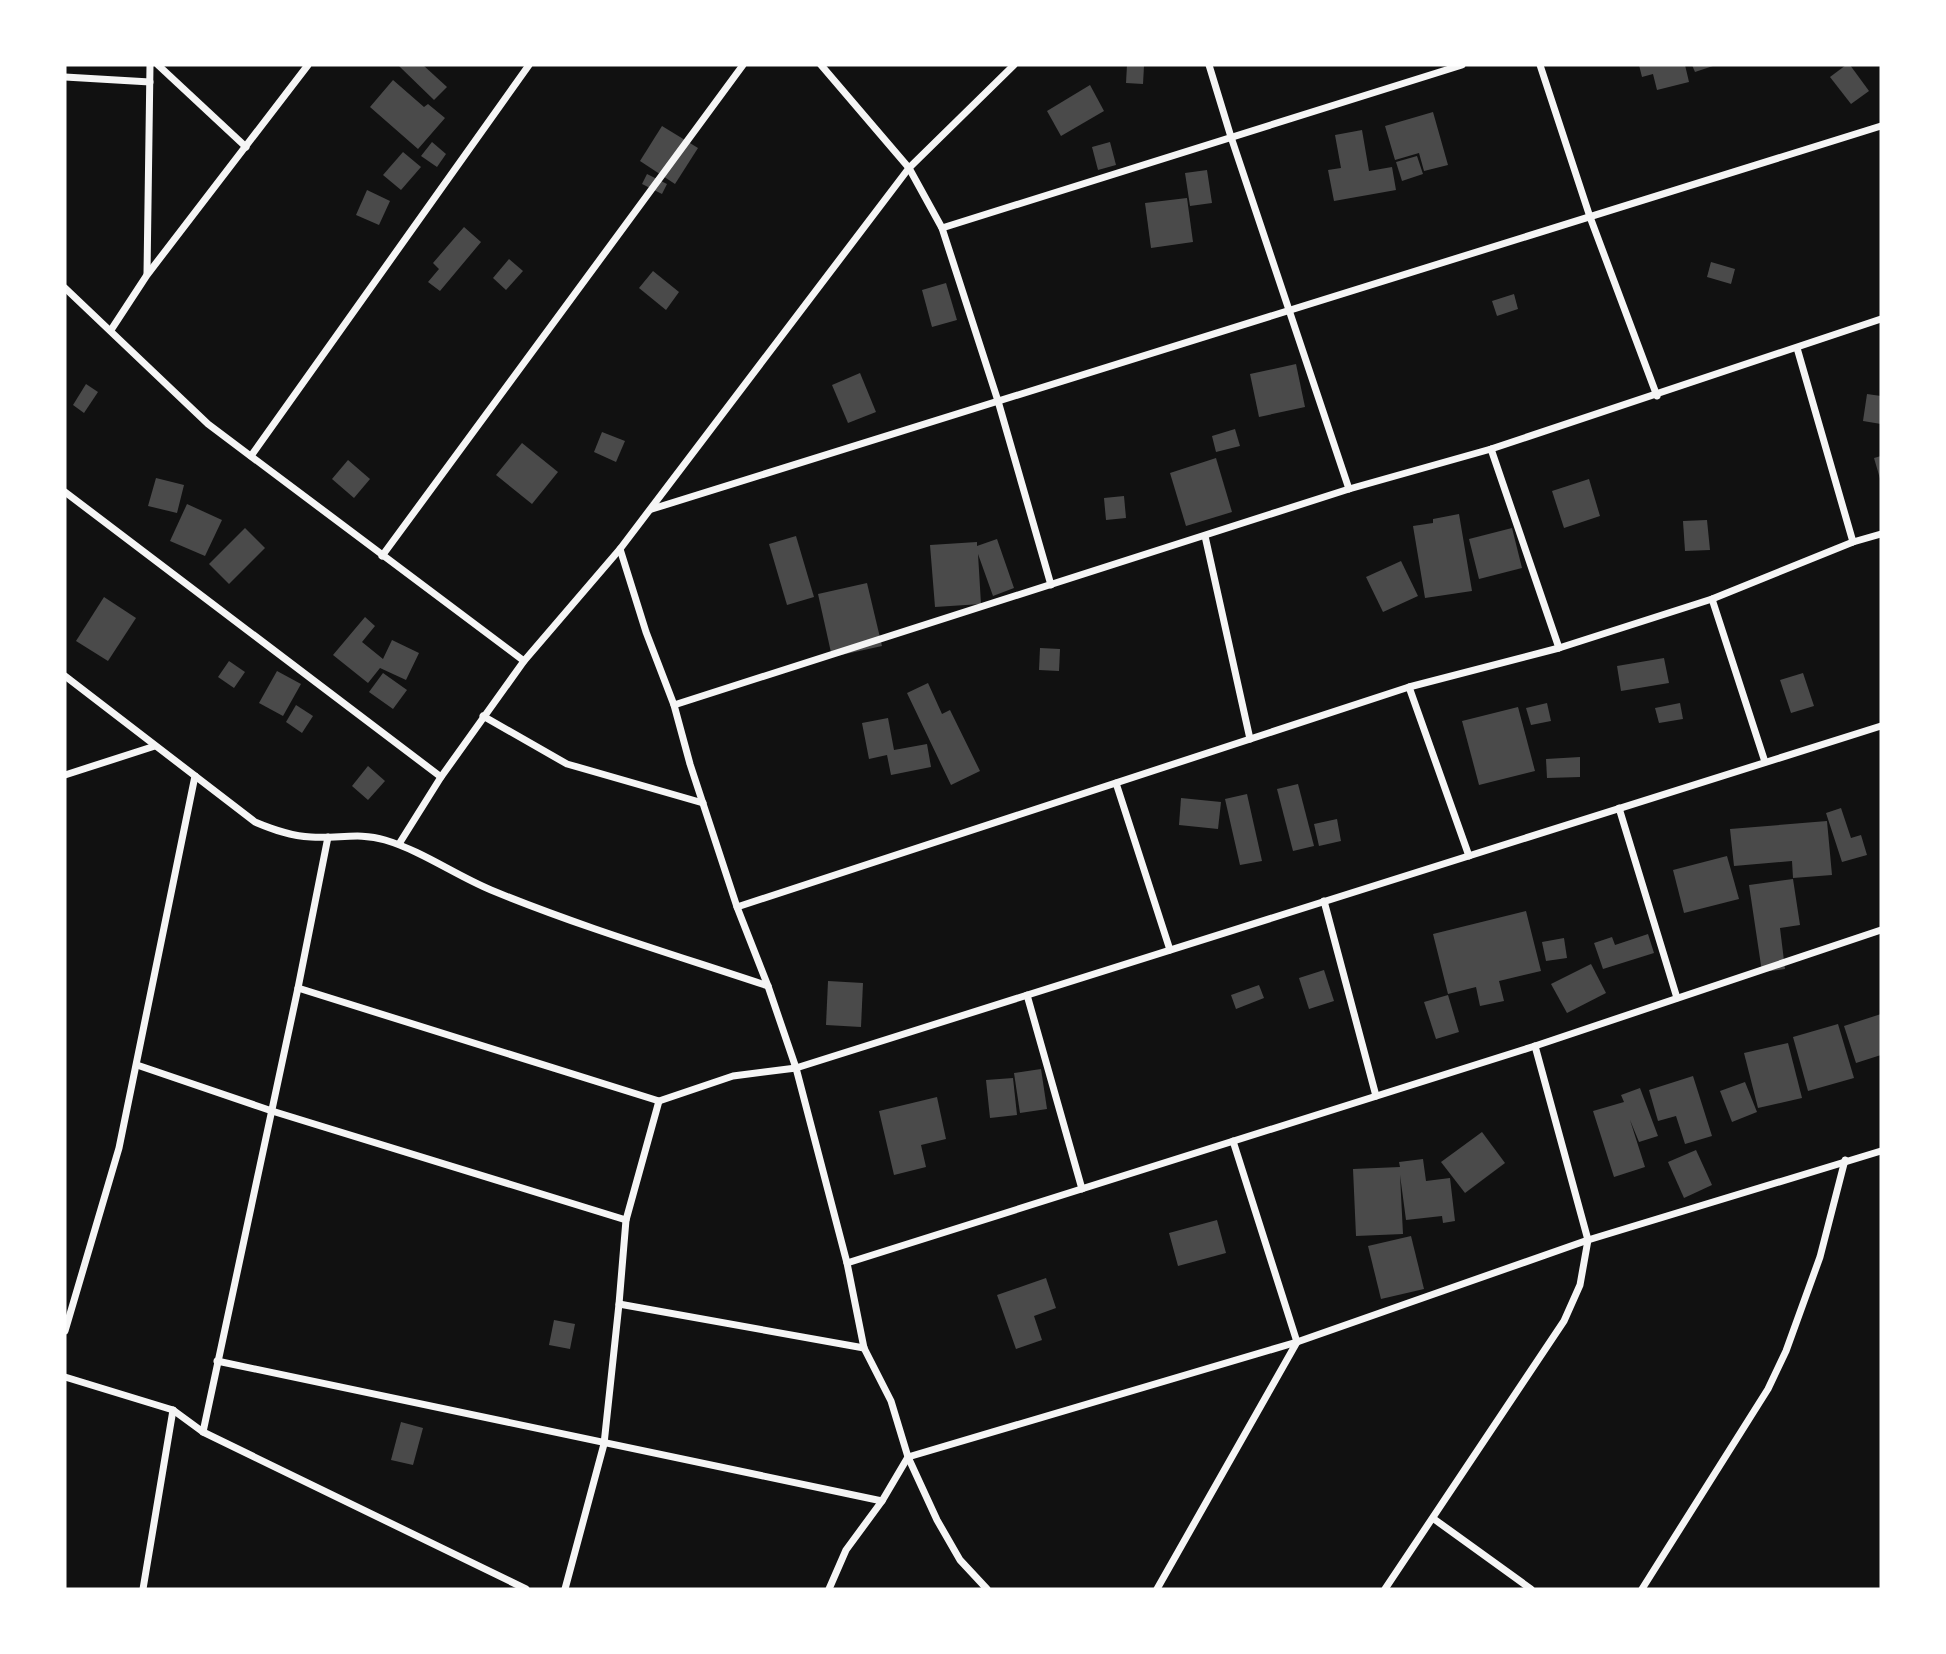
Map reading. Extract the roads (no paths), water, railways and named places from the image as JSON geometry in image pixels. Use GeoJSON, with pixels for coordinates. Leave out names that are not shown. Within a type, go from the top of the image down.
{"type":"FeatureCollection","features":[{"type":"Feature","properties":{"kind":"street"},"geometry":{"type":"LineString","coordinates":[[147,275],[150,65]]}},
{"type":"Feature","properties":{"kind":"street"},"geometry":{"type":"LineString","coordinates":[[158,65],[246,147]]}},
{"type":"Feature","properties":{"kind":"street"},"geometry":{"type":"LineString","coordinates":[[111,330],[147,275],[308,65]]}},
{"type":"Feature","properties":{"kind":"street"},"geometry":{"type":"LineString","coordinates":[[251,456],[529,65]]}},
{"type":"Feature","properties":{"kind":"street"},"geometry":{"type":"LineString","coordinates":[[382,556],[743,65]]}},
{"type":"Feature","properties":{"kind":"street"},"geometry":{"type":"LineString","coordinates":[[821,65],[909,168],[942,228],[998,401],[1052,585]]}},
{"type":"Feature","properties":{"kind":"street"},"geometry":{"type":"LineString","coordinates":[[399,844],[441,777],[524,661],[652,509],[909,168],[1014,65]]}},
{"type":"Feature","properties":{"kind":"street"},"geometry":{"type":"LineString","coordinates":[[1209,65],[1349,489]]}},
{"type":"Feature","properties":{"kind":"street"},"geometry":{"type":"LineString","coordinates":[[942,228],[1462,65]]}},
{"type":"Feature","properties":{"kind":"street"},"geometry":{"type":"LineString","coordinates":[[1540,65],[1590,217],[1657,396]]}},
{"type":"Feature","properties":{"kind":"street"},"geometry":{"type":"LineString","coordinates":[[65,77],[150,82]]}},
{"type":"Feature","properties":{"kind":"street"},"geometry":{"type":"LineString","coordinates":[[652,509],[1881,126]]}},
{"type":"Feature","properties":{"kind":"street"},"geometry":{"type":"LineString","coordinates":[[65,288],[198,415],[524,661]]}},
{"type":"Feature","properties":{"kind":"street"},"geometry":{"type":"LineString","coordinates":[[674,705],[1349,489],[1492,449],[1881,319]]}},
{"type":"Feature","properties":{"kind":"street"},"geometry":{"type":"LineString","coordinates":[[1797,348],[1853,542]]}},
{"type":"Feature","properties":{"kind":"street"},"geometry":{"type":"LineString","coordinates":[[1492,449],[1559,648]]}},
{"type":"Feature","properties":{"kind":"street"},"geometry":{"type":"LineString","coordinates":[[65,492],[441,777]]}},
{"type":"Feature","properties":{"kind":"street"},"geometry":{"type":"LineString","coordinates":[[737,907],[1409,687],[1559,648],[1712,599],[1853,542],[1881,534]]}},
{"type":"Feature","properties":{"kind":"street"},"geometry":{"type":"LineString","coordinates":[[1205,536],[1250,739]]}},
{"type":"Feature","properties":{"kind":"street"},"geometry":{"type":"LineString","coordinates":[[620,549],[646,632],[674,705],[737,907],[796,1068],[847,1263],[864,1348],[891,1401],[908,1457],[937,1520],[960,1560],[987,1589]]}},
{"type":"Feature","properties":{"kind":"street"},"geometry":{"type":"LineString","coordinates":[[1712,599],[1765,762]]}},
{"type":"Feature","properties":{"kind":"street"},"geometry":{"type":"LineString","coordinates":[[65,676],[255,822],[296,836],[365,835],[399,844],[501,894],[768,986]]}},
{"type":"Feature","properties":{"kind":"street"},"geometry":{"type":"LineString","coordinates":[[1409,687],[1469,856]]}},
{"type":"Feature","properties":{"kind":"street"},"geometry":{"type":"LineString","coordinates":[[483,716],[567,764],[703,803]]}},
{"type":"Feature","properties":{"kind":"street"},"geometry":{"type":"LineString","coordinates":[[298,988],[659,1101],[733,1076],[796,1068],[1881,726]]}},
{"type":"Feature","properties":{"kind":"street"},"geometry":{"type":"LineString","coordinates":[[65,775],[155,746]]}},
{"type":"Feature","properties":{"kind":"street"},"geometry":{"type":"LineString","coordinates":[[65,1331],[119,1148],[195,776]]}},
{"type":"Feature","properties":{"kind":"street"},"geometry":{"type":"LineString","coordinates":[[1116,783],[1170,950]]}},
{"type":"Feature","properties":{"kind":"street"},"geometry":{"type":"LineString","coordinates":[[1619,808],[1677,998]]}},
{"type":"Feature","properties":{"kind":"street"},"geometry":{"type":"LineString","coordinates":[[203,1433],[328,837]]}},
{"type":"Feature","properties":{"kind":"street"},"geometry":{"type":"LineString","coordinates":[[1324,901],[1376,1096]]}},
{"type":"Feature","properties":{"kind":"street"},"geometry":{"type":"LineString","coordinates":[[847,1263],[1535,1046],[1881,930]]}},
{"type":"Feature","properties":{"kind":"street"},"geometry":{"type":"LineString","coordinates":[[1027,995],[1082,1189]]}},
{"type":"Feature","properties":{"kind":"street"},"geometry":{"type":"LineString","coordinates":[[1385,1589],[1564,1321],[1580,1285],[1588,1240],[1535,1046]]}},
{"type":"Feature","properties":{"kind":"street"},"geometry":{"type":"LineString","coordinates":[[137,1065],[272,1111],[626,1220]]}},
{"type":"Feature","properties":{"kind":"street"},"geometry":{"type":"LineString","coordinates":[[565,1589],[604,1444],[626,1220],[659,1101]]}},
{"type":"Feature","properties":{"kind":"street"},"geometry":{"type":"LineString","coordinates":[[1157,1589],[1297,1342],[1233,1141]]}},
{"type":"Feature","properties":{"kind":"street"},"geometry":{"type":"LineString","coordinates":[[829,1589],[846,1550],[882,1501],[908,1457],[1297,1342],[1588,1240],[1881,1151]]}},
{"type":"Feature","properties":{"kind":"street"},"geometry":{"type":"LineString","coordinates":[[1642,1589],[1768,1389],[1786,1351],[1820,1257],[1845,1160]]}},
{"type":"Feature","properties":{"kind":"street"},"geometry":{"type":"LineString","coordinates":[[619,1304],[864,1348]]}},
{"type":"Feature","properties":{"kind":"street"},"geometry":{"type":"LineString","coordinates":[[217,1361],[882,1501]]}},
{"type":"Feature","properties":{"kind":"street"},"geometry":{"type":"LineString","coordinates":[[65,1377],[173,1409],[203,1433],[526,1589]]}},
{"type":"Feature","properties":{"kind":"street"},"geometry":{"type":"LineString","coordinates":[[143,1589],[173,1409]]}},
{"type":"Feature","properties":{"kind":"street"},"geometry":{"type":"LineString","coordinates":[[1434,1519],[1531,1589]]}}]}
